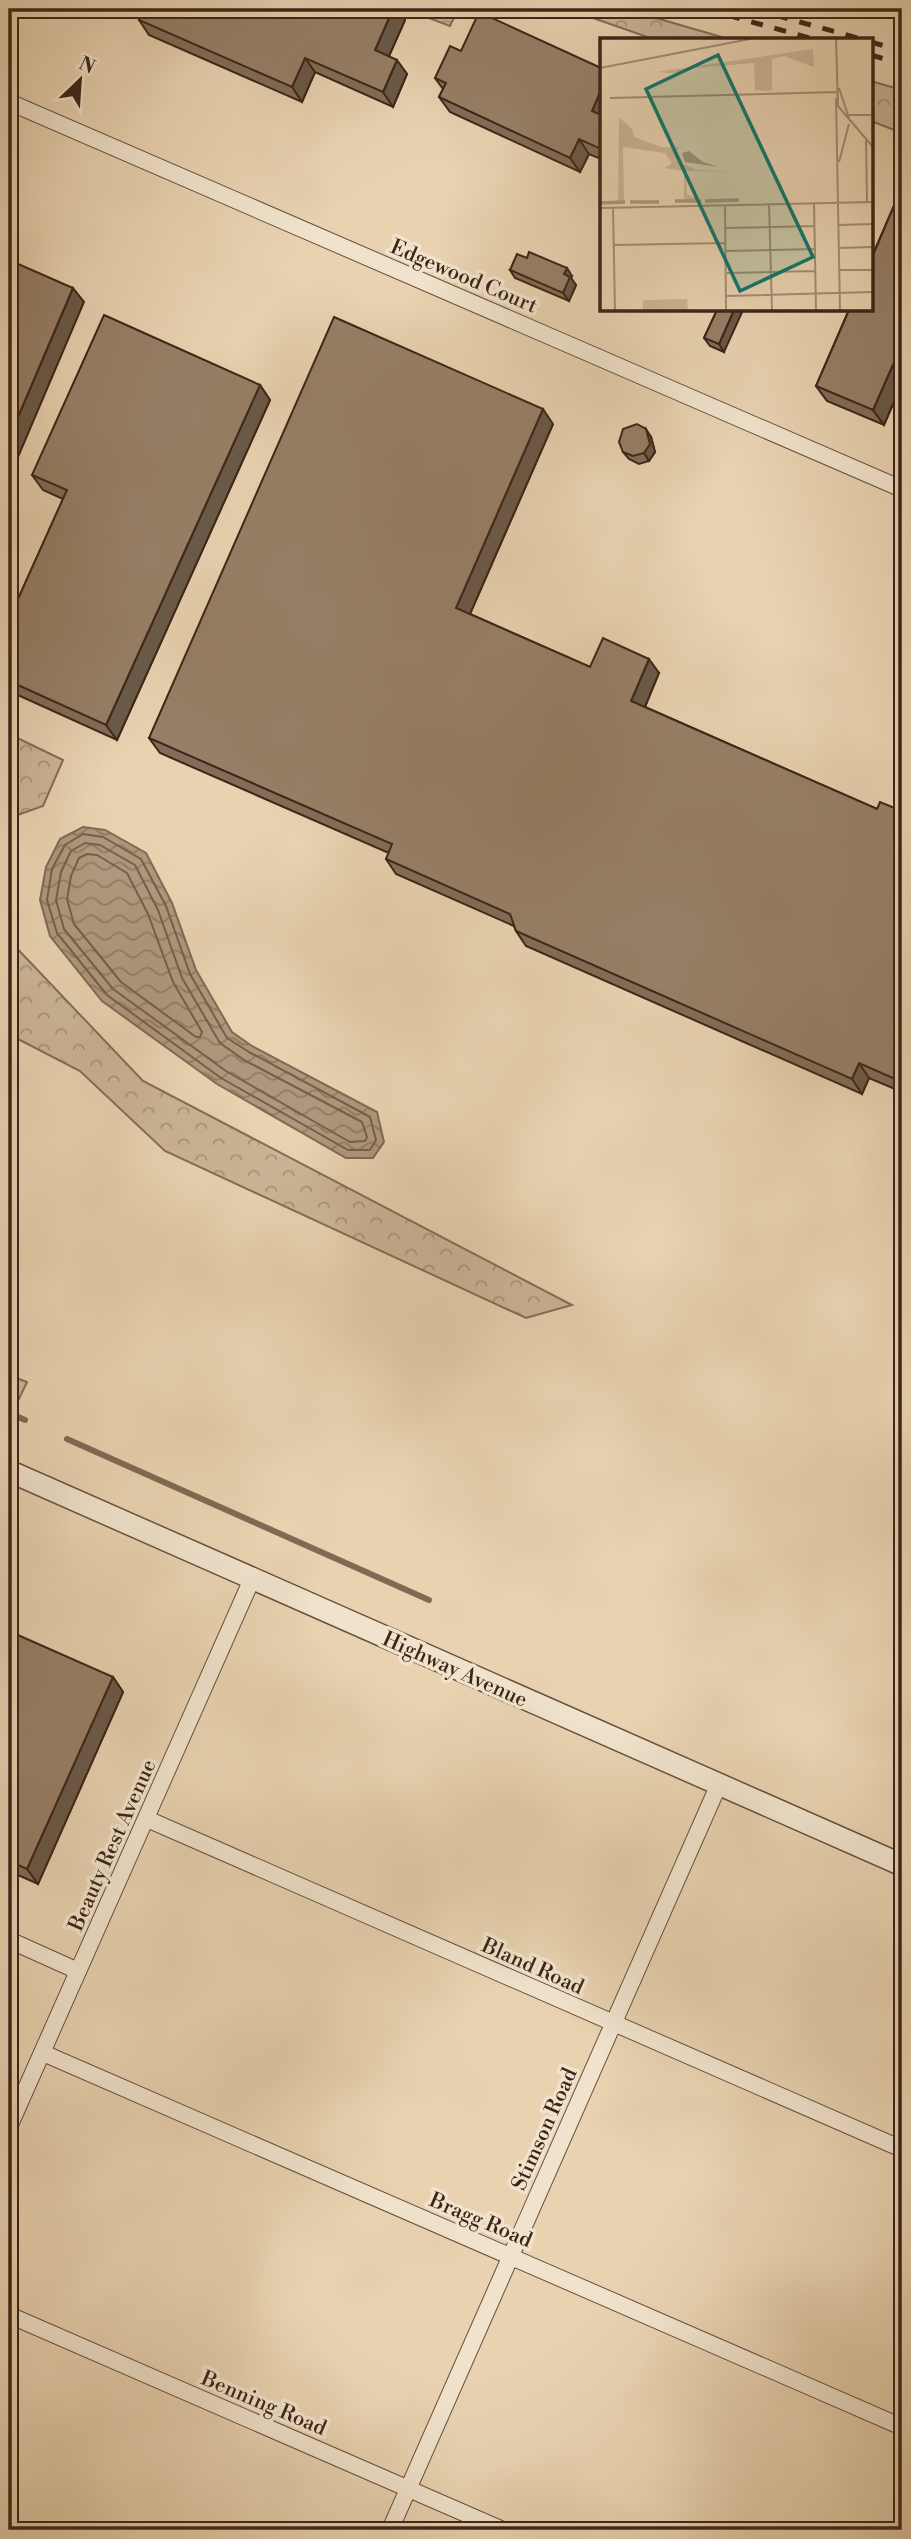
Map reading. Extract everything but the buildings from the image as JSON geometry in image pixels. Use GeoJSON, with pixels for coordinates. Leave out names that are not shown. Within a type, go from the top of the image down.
{"type":"FeatureCollection","features":[{"type":"Feature","properties":{"kind":"street","name":"Edgewood Court"},"geometry":{"type":"LineString","coordinates":[[9,102],[902,489]]}},
{"type":"Feature","properties":{"kind":"street","name":"Highway Avenue"},"geometry":{"type":"LineString","coordinates":[[9,1471],[902,1865]]}},
{"type":"Feature","properties":{"kind":"street","name":"Beauty Rest Avenue"},"geometry":{"type":"LineString","coordinates":[[9,2127],[252,1579]]}},
{"type":"Feature","properties":{"kind":"street","name":"Stimson Road"},"geometry":{"type":"LineString","coordinates":[[390,2530],[719,1784]]}},
{"type":"Feature","properties":{"kind":"street","name":"Bland Road"},"geometry":{"type":"LineString","coordinates":[[147,1819],[902,2149]]}},
{"type":"Feature","properties":{"kind":"street"},"geometry":{"type":"LineString","coordinates":[[9,1940],[78,1971]]}},
{"type":"Feature","properties":{"kind":"street","name":"Bragg Road"},"geometry":{"type":"LineString","coordinates":[[43,2053],[902,2427]]}},
{"type":"Feature","properties":{"kind":"street","name":"Benning Road"},"geometry":{"type":"LineString","coordinates":[[9,2315],[503,2530]]}},
{"type":"Feature","properties":{"kind":"green space"},"geometry":{"type":"Polygon","coordinates":[[[405,9],[458,9],[450,26],[405,9]]]}},
{"type":"Feature","properties":{"kind":"green space"},"geometry":{"type":"Polygon","coordinates":[[[567,9],[625,9],[725,38],[650,38],[567,9]]]}},
{"type":"Feature","properties":{"kind":"green space"},"geometry":{"type":"Polygon","coordinates":[[[872,81],[902,90],[902,133],[872,121],[872,81]]]}},
{"type":"Feature","properties":{"kind":"green space"},"geometry":{"type":"Polygon","coordinates":[[[9,734],[63,760],[43,806],[9,818],[9,734]]]}},
{"type":"Feature","properties":{"kind":"green space"},"geometry":{"type":"Polygon","coordinates":[[[9,940],[143,1081],[572,1305],[526,1318],[165,1151],[80,1071],[18,1039],[9,1060],[9,940]]]}},
{"type":"Feature","properties":{"kind":"green space"},"geometry":{"type":"Polygon","coordinates":[[[9,1375],[27,1382],[18,1401],[9,1397],[9,1375]]]}},
{"type":"Feature","properties":{"kind":"water"},"geometry":{"type":"Polygon","coordinates":[[[83,827],[105,830],[146,853],[172,903],[196,970],[232,1032],[252,1046],[377,1112],[384,1142],[373,1158],[346,1158],[217,1084],[102,1001],[50,936],[40,900],[46,867],[60,839],[83,827]]]}},
{"type":"Feature","properties":{"kind":"waterway"},"geometry":{"type":"LineString","coordinates":[[9,1413],[25,1420]]}},
{"type":"Feature","properties":{"kind":"waterway"},"geometry":{"type":"LineString","coordinates":[[67,1439],[429,1600]]}},
{"type":"Feature","properties":{"kind":"railway"},"geometry":{"type":"LineString","coordinates":[[705,9],[810,38]]}},
{"type":"Feature","properties":{"kind":"railway"},"geometry":{"type":"LineString","coordinates":[[753,9],[858,38]]}},
{"type":"Feature","properties":{"kind":"railway"},"geometry":{"type":"LineString","coordinates":[[872,42],[902,51]]}},
{"type":"Feature","properties":{"kind":"railway"},"geometry":{"type":"LineString","coordinates":[[872,55],[902,64]]}}]}
